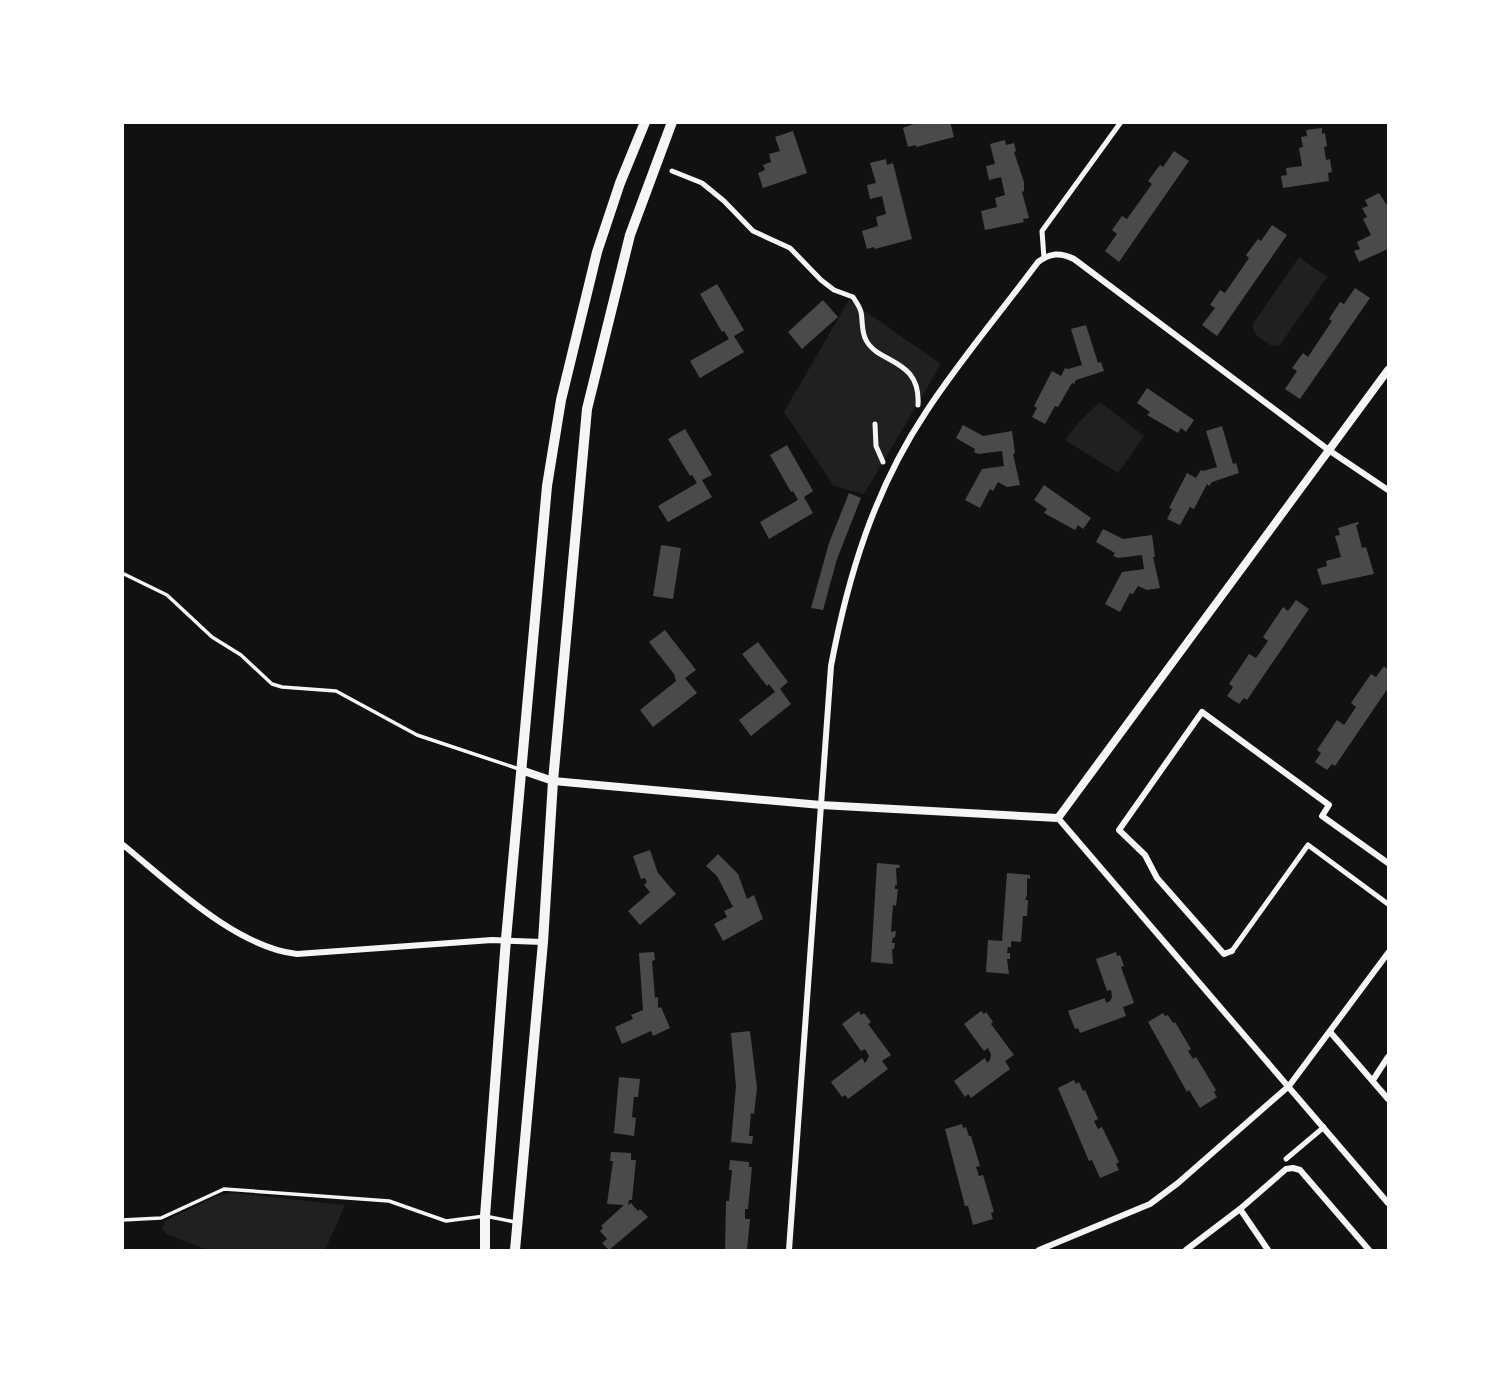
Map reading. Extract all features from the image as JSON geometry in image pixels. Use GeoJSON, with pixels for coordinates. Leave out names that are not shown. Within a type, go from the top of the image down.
{"type":"FeatureCollection","features":[{"type":"Feature","properties":{"kind":"main road"},"geometry":{"type":"LineString","coordinates":[[485,1251],[485,1216],[506,939],[547,486],[561,400],[597,252],[620,183],[645,122]]}},
{"type":"Feature","properties":{"kind":"main road"},"geometry":{"type":"LineString","coordinates":[[515,1251],[543,942],[553,781],[587,408],[629,235],[671,122]]}},
{"type":"Feature","properties":{"kind":"street"},"geometry":{"type":"LineString","coordinates":[[1044,258],[1042,232],[1121,122]]}},
{"type":"Feature","properties":{"kind":"street"},"geometry":{"type":"LineString","coordinates":[[672,171],[702,183],[724,201],[752,231],[790,248],[821,280],[834,290],[853,297],[861,311],[866,341],[874,350],[907,370],[914,384],[918,405]]}},
{"type":"Feature","properties":{"kind":"street"},"geometry":{"type":"LineString","coordinates":[[789,1251],[831,666],[846,593],[860,546],[893,471],[925,413],[1031,272],[1044,258],[1059,254],[1073,259],[1330,451],[1388,490]]}},
{"type":"Feature","properties":{"kind":"street"},"geometry":{"type":"LineString","coordinates":[[1058,818],[1388,370]]}},
{"type":"Feature","properties":{"kind":"street"},"geometry":{"type":"LineString","coordinates":[[875,424],[876,446],[883,462]]}},
{"type":"Feature","properties":{"kind":"street"},"geometry":{"type":"LineString","coordinates":[[1388,863],[1322,816],[1329,805],[1202,712],[1119,830],[1145,855],[1157,877],[1224,954],[1232,951],[1308,845],[1388,904]]}},
{"type":"Feature","properties":{"kind":"street"},"geometry":{"type":"LineString","coordinates":[[521,770],[553,781],[821,805],[1058,818],[1388,1203]]}},
{"type":"Feature","properties":{"kind":"street"},"geometry":{"type":"LineString","coordinates":[[122,845],[216,920],[278,951],[297,954],[506,939],[543,942]]}},
{"type":"Feature","properties":{"kind":"street"},"geometry":{"type":"LineString","coordinates":[[1039,1251],[1150,1204],[1178,1183],[1289,1086],[1388,953]]}},
{"type":"Feature","properties":{"kind":"street"},"geometry":{"type":"LineString","coordinates":[[1331,1033],[1388,1098]]}},
{"type":"Feature","properties":{"kind":"street"},"geometry":{"type":"LineString","coordinates":[[1373,1080],[1388,1057]]}},
{"type":"Feature","properties":{"kind":"street"},"geometry":{"type":"LineString","coordinates":[[1286,1159],[1324,1127]]}},
{"type":"Feature","properties":{"kind":"street"},"geometry":{"type":"LineString","coordinates":[[1186,1251],[1286,1169],[1293,1168],[1300,1170],[1369,1251]]}},
{"type":"Feature","properties":{"kind":"street"},"geometry":{"type":"LineString","coordinates":[[1240,1209],[1268,1251]]}},
{"type":"Feature","properties":{"kind":"lane"},"geometry":{"type":"LineString","coordinates":[[122,573],[167,595],[212,637],[242,655],[272,684],[336,691],[417,735],[521,770]]}},
{"type":"Feature","properties":{"kind":"lane"},"geometry":{"type":"LineString","coordinates":[[122,1220],[161,1218],[225,1189],[389,1201],[446,1221],[485,1216],[517,1223]]}},
{"type":"Feature","properties":{"kind":"shaded area"},"geometry":{"type":"Polygon","coordinates":[[[1299,257],[1327,277],[1280,345],[1272,346],[1256,334],[1253,324],[1299,257]]]}},
{"type":"Feature","properties":{"kind":"shaded area"},"geometry":{"type":"Polygon","coordinates":[[[849,300],[941,364],[864,494],[834,486],[784,412],[849,300]]]}},
{"type":"Feature","properties":{"kind":"shaded area"},"geometry":{"type":"Polygon","coordinates":[[[1100,402],[1144,436],[1118,473],[1065,440],[1100,402]]]}},
{"type":"Feature","properties":{"kind":"shaded area"},"geometry":{"type":"Polygon","coordinates":[[[232,1193],[345,1205],[325,1250],[208,1250],[166,1234],[162,1228],[165,1221],[217,1196],[232,1193]]]}},
{"type":"Feature","properties":{"kind":"building"},"geometry":{"type":"Polygon","coordinates":[[[919,122],[950,122],[954,137],[908,147],[903,128],[919,122]]]}},
{"type":"Feature","properties":{"kind":"building"},"geometry":{"type":"Polygon","coordinates":[[[1322,128],[1327,146],[1324,147],[1326,160],[1330,159],[1332,172],[1328,173],[1329,181],[1283,188],[1281,176],[1287,175],[1286,168],[1302,166],[1299,148],[1303,147],[1301,137],[1307,136],[1306,130],[1322,128]]]}},
{"type":"Feature","properties":{"kind":"building"},"geometry":{"type":"Polygon","coordinates":[[[793,131],[807,173],[763,188],[758,173],[765,170],[763,165],[771,162],[769,154],[780,151],[775,137],[793,131]]]}},
{"type":"Feature","properties":{"kind":"building"},"geometry":{"type":"Polygon","coordinates":[[[1005,140],[1006,145],[1014,143],[1014,152],[1024,182],[1022,192],[1029,218],[1023,219],[1024,222],[985,230],[981,211],[997,207],[995,198],[1005,195],[1001,177],[989,180],[986,166],[995,164],[990,144],[1005,140]]]}},
{"type":"Feature","properties":{"kind":"building"},"geometry":{"type":"Polygon","coordinates":[[[1174,151],[1189,161],[1119,262],[1105,251],[1117,234],[1112,230],[1122,216],[1127,219],[1152,184],[1148,181],[1160,165],[1163,167],[1174,151]]]}},
{"type":"Feature","properties":{"kind":"building"},"geometry":{"type":"Polygon","coordinates":[[[886,159],[887,165],[893,163],[912,239],[867,249],[862,231],[878,226],[876,217],[886,214],[882,196],[870,199],[867,185],[876,183],[870,163],[886,159]]]}},
{"type":"Feature","properties":{"kind":"building"},"geometry":{"type":"Polygon","coordinates":[[[1379,193],[1388,207],[1388,249],[1359,262],[1354,251],[1360,249],[1357,242],[1371,235],[1363,219],[1367,217],[1362,208],[1368,206],[1365,200],[1379,193]]]}},
{"type":"Feature","properties":{"kind":"building"},"geometry":{"type":"Polygon","coordinates":[[[1272,225],[1287,235],[1217,336],[1202,325],[1215,308],[1210,305],[1220,290],[1225,293],[1249,258],[1246,255],[1258,239],[1261,241],[1272,225]]]}},
{"type":"Feature","properties":{"kind":"building"},"geometry":{"type":"Polygon","coordinates":[[[717,284],[744,330],[734,336],[744,352],[700,378],[690,361],[729,339],[700,294],[717,284]]]}},
{"type":"Feature","properties":{"kind":"building"},"geometry":{"type":"Polygon","coordinates":[[[1355,288],[1370,298],[1300,399],[1285,389],[1297,371],[1292,368],[1303,353],[1308,357],[1332,321],[1329,319],[1340,302],[1344,304],[1355,288]]]}},
{"type":"Feature","properties":{"kind":"building"},"geometry":{"type":"Polygon","coordinates":[[[823,300],[838,317],[802,349],[788,332],[823,300]]]}},
{"type":"Feature","properties":{"kind":"building"},"geometry":{"type":"Polygon","coordinates":[[[1086,325],[1098,363],[1101,362],[1104,371],[1072,383],[1045,424],[1032,417],[1037,408],[1034,406],[1052,371],[1061,376],[1065,368],[1082,365],[1071,329],[1086,325]]]}},
{"type":"Feature","properties":{"kind":"building"},"geometry":{"type":"Polygon","coordinates":[[[1147,388],[1194,420],[1186,432],[1181,428],[1178,433],[1147,415],[1150,412],[1137,403],[1147,388]]]}},
{"type":"Feature","properties":{"kind":"building"},"geometry":{"type":"Polygon","coordinates":[[[963,425],[983,436],[1012,431],[1013,454],[1020,485],[1007,487],[998,482],[993,491],[990,489],[980,508],[965,500],[982,469],[1004,466],[1002,451],[978,454],[974,452],[975,449],[956,438],[963,425]]]}},
{"type":"Feature","properties":{"kind":"building"},"geometry":{"type":"Polygon","coordinates":[[[1222,426],[1233,464],[1236,463],[1239,473],[1212,482],[1209,486],[1207,484],[1194,509],[1190,507],[1180,525],[1167,519],[1172,509],[1169,508],[1187,473],[1196,478],[1201,470],[1217,467],[1206,431],[1222,426]]]}},
{"type":"Feature","properties":{"kind":"building"},"geometry":{"type":"Polygon","coordinates":[[[685,429],[712,475],[702,480],[712,497],[668,522],[658,506],[697,483],[668,439],[685,429]]]}},
{"type":"Feature","properties":{"kind":"building"},"geometry":{"type":"Polygon","coordinates":[[[787,445],[813,491],[804,497],[813,513],[769,539],[760,522],[798,500],[770,455],[787,445]]]}},
{"type":"Feature","properties":{"kind":"building"},"geometry":{"type":"Polygon","coordinates":[[[1044,485],[1091,518],[1083,529],[1078,525],[1075,530],[1044,513],[1047,509],[1034,500],[1044,485]]]}},
{"type":"Feature","properties":{"kind":"building"},"geometry":{"type":"Polygon","coordinates":[[[849,493],[861,498],[837,559],[823,610],[811,608],[829,543],[849,493]]]}},
{"type":"Feature","properties":{"kind":"building"},"geometry":{"type":"Polygon","coordinates":[[[1358,522],[1356,525],[1362,548],[1366,547],[1374,574],[1322,585],[1317,569],[1327,566],[1326,561],[1341,557],[1335,536],[1340,535],[1338,528],[1358,522]]]}},
{"type":"Feature","properties":{"kind":"building"},"geometry":{"type":"Polygon","coordinates":[[[1103,529],[1123,539],[1152,535],[1153,557],[1160,588],[1147,590],[1138,586],[1133,594],[1130,593],[1120,612],[1105,604],[1122,572],[1144,569],[1142,555],[1118,558],[1113,556],[1115,553],[1096,542],[1103,529]]]}},
{"type":"Feature","properties":{"kind":"building"},"geometry":{"type":"Polygon","coordinates":[[[661,545],[681,548],[673,599],[653,596],[661,545]]]}},
{"type":"Feature","properties":{"kind":"building"},"geometry":{"type":"Polygon","coordinates":[[[1296,600],[1309,609],[1247,700],[1244,698],[1239,704],[1227,696],[1233,687],[1229,684],[1249,654],[1256,658],[1268,641],[1263,637],[1283,607],[1288,611],[1296,600]]]}},
{"type":"Feature","properties":{"kind":"building"},"geometry":{"type":"Polygon","coordinates":[[[665,630],[696,670],[685,678],[697,693],[653,727],[640,710],[676,681],[674,674],[649,642],[665,630]]]}},
{"type":"Feature","properties":{"kind":"building"},"geometry":{"type":"Polygon","coordinates":[[[758,642],[788,682],[780,689],[791,704],[751,736],[739,720],[775,692],[769,684],[767,686],[742,654],[758,642]]]}},
{"type":"Feature","properties":{"kind":"building"},"geometry":{"type":"Polygon","coordinates":[[[1384,666],[1388,670],[1388,688],[1335,766],[1332,764],[1327,770],[1315,762],[1321,753],[1317,750],[1337,720],[1344,725],[1356,707],[1351,703],[1371,674],[1376,677],[1384,666]]]}},
{"type":"Feature","properties":{"kind":"building"},"geometry":{"type":"Polygon","coordinates":[[[650,850],[658,873],[676,894],[640,925],[628,911],[650,892],[644,885],[647,882],[645,878],[641,879],[633,856],[650,850]]]}},
{"type":"Feature","properties":{"kind":"building"},"geometry":{"type":"Polygon","coordinates":[[[718,854],[738,874],[747,899],[754,895],[763,919],[723,941],[714,924],[727,917],[724,911],[733,907],[717,876],[706,866],[718,854]]]}},
{"type":"Feature","properties":{"kind":"building"},"geometry":{"type":"Polygon","coordinates":[[[877,863],[900,865],[896,868],[895,889],[898,889],[896,906],[893,905],[891,932],[896,931],[892,943],[895,943],[892,949],[893,964],[871,962],[877,863]]]}},
{"type":"Feature","properties":{"kind":"building"},"geometry":{"type":"Polygon","coordinates":[[[1007,873],[1030,875],[1030,879],[1027,878],[1025,900],[1028,900],[1027,916],[1023,916],[1021,942],[1011,941],[1011,947],[1008,947],[1009,974],[986,972],[988,940],[1002,941],[1007,873]]]}},
{"type":"Feature","properties":{"kind":"building"},"geometry":{"type":"Polygon","coordinates":[[[654,952],[655,960],[652,961],[655,998],[658,997],[658,1008],[661,1007],[670,1028],[653,1036],[651,1031],[622,1044],[615,1027],[633,1019],[631,1015],[643,1010],[639,953],[654,952]]]}},
{"type":"Feature","properties":{"kind":"building"},"geometry":{"type":"Polygon","coordinates":[[[1116,952],[1124,966],[1121,967],[1134,1003],[1123,1007],[1126,1016],[1080,1033],[1078,1028],[1075,1029],[1068,1011],[1105,998],[1106,1003],[1110,1001],[1111,990],[1107,991],[1096,959],[1116,952]]]}},
{"type":"Feature","properties":{"kind":"building"},"geometry":{"type":"Polygon","coordinates":[[[859,1011],[871,1022],[868,1024],[891,1055],[882,1061],[888,1069],[848,1099],[845,1095],[842,1097],[831,1082],[862,1058],[865,1063],[869,1056],[865,1049],[861,1051],[842,1024],[859,1011]]]}},
{"type":"Feature","properties":{"kind":"building"},"geometry":{"type":"Polygon","coordinates":[[[981,1011],[984,1014],[986,1012],[993,1022],[991,1024],[1014,1055],[1005,1061],[1010,1069],[971,1098],[968,1094],[965,1097],[954,1081],[985,1058],[987,1063],[990,1060],[988,1048],[984,1051],[964,1024],[981,1011]]]}},
{"type":"Feature","properties":{"kind":"building"},"geometry":{"type":"Polygon","coordinates":[[[1163,1013],[1175,1022],[1191,1049],[1188,1051],[1193,1059],[1196,1057],[1216,1090],[1214,1092],[1217,1097],[1200,1108],[1189,1090],[1187,1092],[1148,1022],[1163,1013]]]}},
{"type":"Feature","properties":{"kind":"building"},"geometry":{"type":"Polygon","coordinates":[[[750,1031],[757,1088],[754,1114],[751,1113],[749,1136],[753,1136],[752,1144],[731,1142],[736,1086],[731,1033],[750,1031]]]}},
{"type":"Feature","properties":{"kind":"building"},"geometry":{"type":"Polygon","coordinates":[[[619,1077],[640,1079],[638,1097],[634,1097],[634,1136],[614,1133],[619,1077]]]}},
{"type":"Feature","properties":{"kind":"building"},"geometry":{"type":"Polygon","coordinates":[[[1074,1080],[1085,1090],[1098,1119],[1094,1121],[1098,1129],[1102,1127],[1119,1162],[1116,1164],[1119,1170],[1100,1178],[1092,1160],[1089,1161],[1058,1088],[1074,1080]]]}},
{"type":"Feature","properties":{"kind":"building"},"geometry":{"type":"Polygon","coordinates":[[[962,1124],[971,1136],[980,1166],[976,1167],[979,1176],[983,1175],[994,1212],[991,1213],[993,1219],[973,1225],[968,1206],[965,1206],[945,1129],[962,1124]]]}},
{"type":"Feature","properties":{"kind":"building"},"geometry":{"type":"Polygon","coordinates":[[[611,1152],[631,1153],[631,1160],[636,1160],[632,1200],[629,1200],[628,1205],[631,1203],[648,1217],[609,1250],[602,1243],[607,1239],[600,1231],[603,1228],[601,1226],[624,1205],[607,1204],[613,1161],[610,1161],[611,1152]]]}},
{"type":"Feature","properties":{"kind":"building"},"geometry":{"type":"Polygon","coordinates":[[[730,1160],[749,1162],[749,1167],[752,1167],[748,1209],[745,1209],[745,1219],[750,1219],[747,1250],[725,1250],[726,1201],[729,1201],[732,1170],[729,1170],[730,1160]]]}}]}
